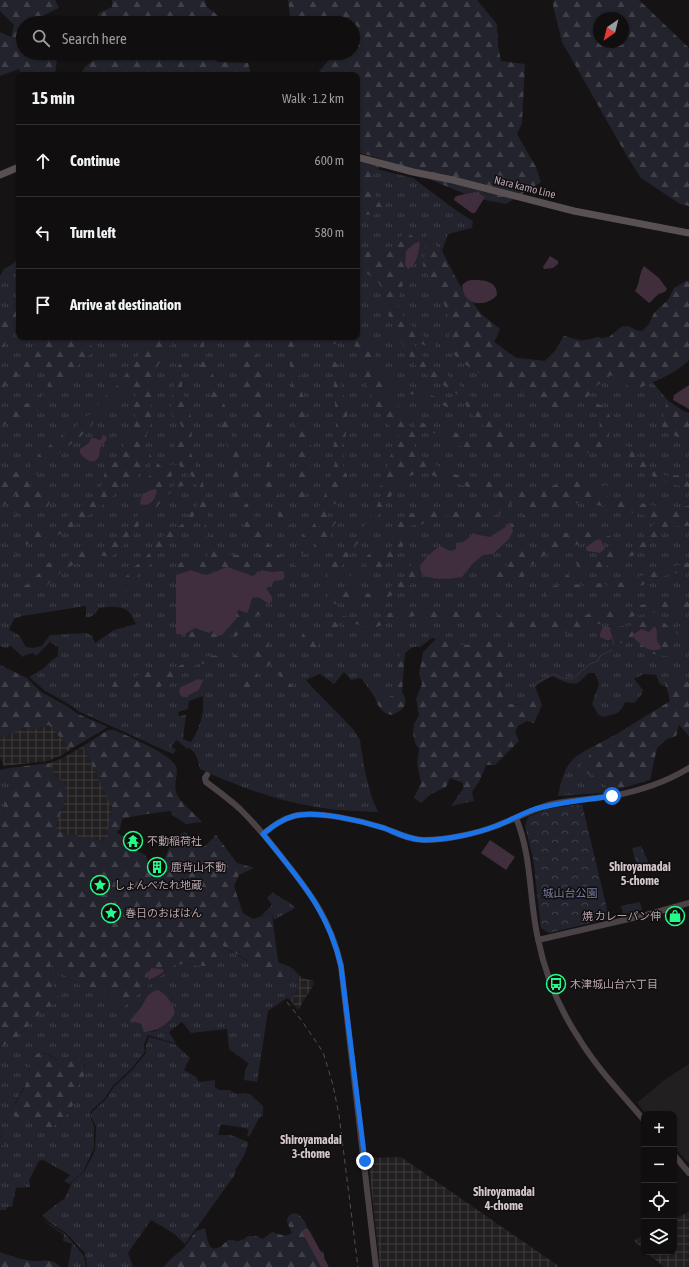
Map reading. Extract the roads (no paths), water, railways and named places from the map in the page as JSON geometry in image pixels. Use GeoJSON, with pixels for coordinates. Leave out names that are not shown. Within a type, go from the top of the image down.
{"type":"FeatureCollection","features":[{"type":"Feature","properties":{"kind":"main road","name":"Nara kamo Line"},"geometry":{"type":"LineString","coordinates":[[360,158],[574,211],[689,233]]}},
{"type":"Feature","properties":{"kind":"main road"},"geometry":{"type":"LineString","coordinates":[[0,176],[16,168]]}},
{"type":"Feature","properties":{"kind":"street"},"geometry":{"type":"LineString","coordinates":[[263,834],[281,821],[306,814],[366,823],[412,838],[423,840],[441,839],[495,826],[532,810],[552,804],[612,796],[635,791],[663,781],[689,768]]}},
{"type":"Feature","properties":{"kind":"street"},"geometry":{"type":"LineString","coordinates":[[207,775],[205,778],[206,782],[236,806],[263,834],[313,898],[328,924],[338,955],[353,1060],[376,1267]]}},
{"type":"Feature","properties":{"kind":"street"},"geometry":{"type":"LineString","coordinates":[[516,818],[526,846],[538,940],[549,979],[577,1036],[601,1069],[641,1116]]}},
{"type":"Feature","properties":{"kind":"street"},"geometry":{"type":"LineString","coordinates":[[538,940],[646,915],[689,903]]}},
{"type":"Feature","properties":{"kind":"street"},"geometry":{"type":"LineString","coordinates":[[677,1159],[689,1173]]}},
{"type":"Feature","properties":{"kind":"waterway"},"geometry":{"type":"LineString","coordinates":[[612,637],[614,645]]}},
{"type":"Feature","properties":{"kind":"waterway"},"geometry":{"type":"LineString","coordinates":[[536,683],[554,674],[562,678],[572,679],[590,664],[598,661],[600,656],[612,650]]}},
{"type":"Feature","properties":{"kind":"waterway"},"geometry":{"type":"LineString","coordinates":[[306,1232],[325,1267]]}},
{"type":"Feature","properties":{"kind":"railway"},"geometry":{"type":"LineString","coordinates":[[287,1002],[323,1052],[333,1085],[339,1115],[358,1267]]}},
{"type":"Feature","properties":{"kind":"place","name":"不動稲荷社"},"geometry":{"type":"Point","coordinates":[133,841]}},
{"type":"Feature","properties":{"kind":"place","name":"鹿背山不動"},"geometry":{"type":"Point","coordinates":[157,867]}},
{"type":"Feature","properties":{"kind":"place","name":"しょんべたれ地蔵"},"geometry":{"type":"Point","coordinates":[100,885]}},
{"type":"Feature","properties":{"kind":"place","name":"春日のおばはん"},"geometry":{"type":"Point","coordinates":[111,913]}},
{"type":"Feature","properties":{"kind":"place","name":"焼 カレーパン伸"},"geometry":{"type":"Point","coordinates":[675,916]}},
{"type":"Feature","properties":{"kind":"place","name":"木津城山台六丁目"},"geometry":{"type":"Point","coordinates":[556,984]}},
{"type":"Feature","properties":{"kind":"district","name":"Shiroyamadai 5-chome"},"geometry":{"type":"Point","coordinates":[640,874]}},
{"type":"Feature","properties":{"kind":"district","name":"Shiroyamadai 3-chome"},"geometry":{"type":"Point","coordinates":[311,1147]}},
{"type":"Feature","properties":{"kind":"district","name":"Shiroyamadai 4-chome"},"geometry":{"type":"Point","coordinates":[504,1199]}},
{"type":"Feature","properties":{"kind":"park label","name":"城山台公園"},"geometry":{"type":"Point","coordinates":[570,893]}}]}
